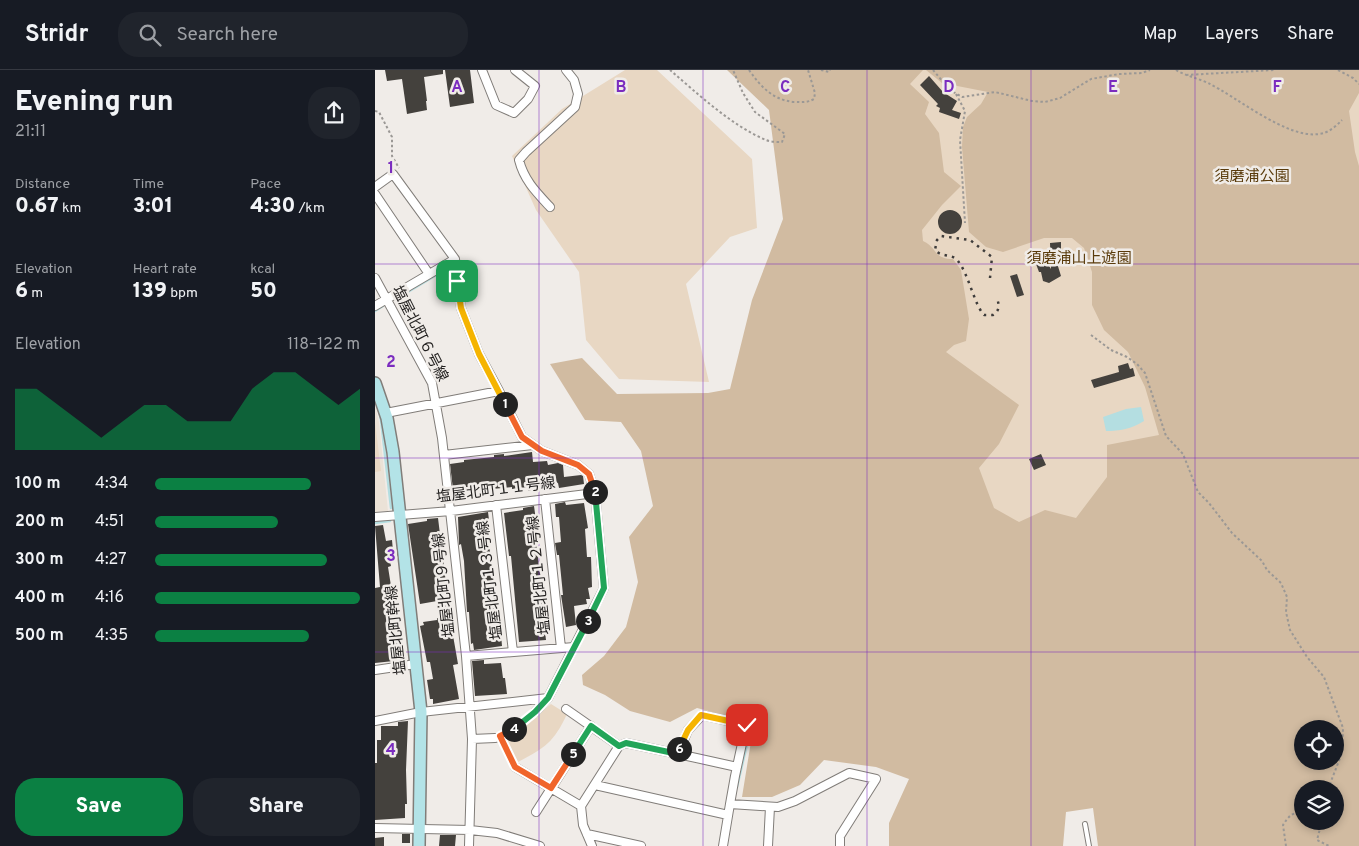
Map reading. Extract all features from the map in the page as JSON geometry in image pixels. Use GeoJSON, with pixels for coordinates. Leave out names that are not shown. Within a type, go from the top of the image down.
{"type":"FeatureCollection","features":[{"type":"Feature","properties":{"kind":"street"},"geometry":{"type":"LineString","coordinates":[[482,70],[496,105],[514,113],[528,99],[535,86],[515,70]]}},
{"type":"Feature","properties":{"kind":"street"},"geometry":{"type":"LineString","coordinates":[[549,207],[529,184],[522,172],[519,160],[575,107],[578,94],[573,80],[565,70]]}},
{"type":"Feature","properties":{"kind":"street"},"geometry":{"type":"LineString","coordinates":[[375,187],[393,174],[455,259],[461,308],[479,354],[522,437],[542,451],[578,465],[589,474],[595,493],[604,588],[548,698],[535,712]]}},
{"type":"Feature","properties":{"kind":"street"},"geometry":{"type":"LineString","coordinates":[[375,194],[429,274]]}},
{"type":"Feature","properties":{"kind":"street"},"geometry":{"type":"LineString","coordinates":[[375,306],[455,259]]}},
{"type":"Feature","properties":{"kind":"street","name":"塩屋北町６号線"},"geometry":{"type":"LineString","coordinates":[[375,278],[432,383],[437,404]]}},
{"type":"Feature","properties":{"kind":"street","name":"塩屋北町幹線"},"geometry":{"type":"LineString","coordinates":[[375,383],[386,413],[393,452],[421,712],[419,846]]}},
{"type":"Feature","properties":{"kind":"street"},"geometry":{"type":"LineString","coordinates":[[386,413],[499,391]]}},
{"type":"Feature","properties":{"kind":"street","name":"塩屋北町９号線"},"geometry":{"type":"LineString","coordinates":[[437,404],[451,511],[466,656],[574,646]]}},
{"type":"Feature","properties":{"kind":"street"},"geometry":{"type":"LineString","coordinates":[[444,455],[533,445]]}},
{"type":"Feature","properties":{"kind":"street","name":"塩屋北町１１号線"},"geometry":{"type":"LineString","coordinates":[[375,517],[451,511],[595,493]]}},
{"type":"Feature","properties":{"kind":"street","name":"塩屋北町１２号線"},"geometry":{"type":"LineString","coordinates":[[545,499],[561,648]]}},
{"type":"Feature","properties":{"kind":"street","name":"塩屋北町１３号線"},"geometry":{"type":"LineString","coordinates":[[496,505],[513,652]]}},
{"type":"Feature","properties":{"kind":"street"},"geometry":{"type":"LineString","coordinates":[[466,656],[472,739],[469,846]]}},
{"type":"Feature","properties":{"kind":"street"},"geometry":{"type":"LineString","coordinates":[[375,670],[416,664]]}},
{"type":"Feature","properties":{"kind":"street"},"geometry":{"type":"LineString","coordinates":[[375,721],[421,712],[548,698]]}},
{"type":"Feature","properties":{"kind":"street"},"geometry":{"type":"LineString","coordinates":[[565,709],[619,746]]}},
{"type":"Feature","properties":{"kind":"street"},"geometry":{"type":"LineString","coordinates":[[678,754],[688,730],[701,715],[747,725],[727,815],[723,846]]}},
{"type":"Feature","properties":{"kind":"street"},"geometry":{"type":"LineString","coordinates":[[536,812],[591,726]]}},
{"type":"Feature","properties":{"kind":"street"},"geometry":{"type":"LineString","coordinates":[[472,739],[495,738]]}},
{"type":"Feature","properties":{"kind":"street"},"geometry":{"type":"LineString","coordinates":[[592,846],[583,825],[581,806],[619,746],[626,743],[737,767]]}},
{"type":"Feature","properties":{"kind":"street"},"geometry":{"type":"LineString","coordinates":[[515,767],[581,806]]}},
{"type":"Feature","properties":{"kind":"street"},"geometry":{"type":"LineString","coordinates":[[730,804],[778,807],[849,773],[876,779],[840,836],[838,845]]}},
{"type":"Feature","properties":{"kind":"street"},"geometry":{"type":"LineString","coordinates":[[595,785],[727,815]]}},
{"type":"Feature","properties":{"kind":"street"},"geometry":{"type":"LineString","coordinates":[[768,846],[770,807]]}},
{"type":"Feature","properties":{"kind":"street"},"geometry":{"type":"LineString","coordinates":[[375,828],[470,830],[497,833],[516,842],[540,846]]}},
{"type":"Feature","properties":{"kind":"street"},"geometry":{"type":"LineString","coordinates":[[587,834],[641,846]]}},
{"type":"Feature","properties":{"kind":"lane"},"geometry":{"type":"LineString","coordinates":[[1085,824],[1089,846]]}},
{"type":"Feature","properties":{"kind":"path"},"geometry":{"type":"LineString","coordinates":[[670,70],[736,123],[767,141],[782,142],[785,134],[755,112],[743,93],[733,70]]}},
{"type":"Feature","properties":{"kind":"path"},"geometry":{"type":"LineString","coordinates":[[749,70],[769,94],[784,101],[807,103],[814,99],[815,93],[807,70]]}},
{"type":"Feature","properties":{"kind":"path"},"geometry":{"type":"LineString","coordinates":[[821,70],[829,72],[830,70]]}},
{"type":"Feature","properties":{"kind":"path"},"geometry":{"type":"LineString","coordinates":[[933,70],[950,90],[962,96],[995,92],[1032,102],[1045,102],[1061,98],[1091,79],[1119,74],[1141,73],[1150,70]]}},
{"type":"Feature","properties":{"kind":"path"},"geometry":{"type":"LineString","coordinates":[[1176,70],[1184,75],[1207,83],[1268,119],[1302,134],[1320,134],[1334,128],[1342,120]]}},
{"type":"Feature","properties":{"kind":"path"},"geometry":{"type":"LineString","coordinates":[[1184,75],[1274,70]]}},
{"type":"Feature","properties":{"kind":"path"},"geometry":{"type":"LineString","coordinates":[[1338,70],[1353,78],[1359,84]]}},
{"type":"Feature","properties":{"kind":"path"},"geometry":{"type":"LineString","coordinates":[[956,93],[965,111],[960,140],[965,223]]}},
{"type":"Feature","properties":{"kind":"path"},"geometry":{"type":"LineString","coordinates":[[375,111],[379,112],[392,137],[392,156],[402,172]]}},
{"type":"Feature","properties":{"kind":"path"},"geometry":{"type":"LineString","coordinates":[[1091,335],[1111,350],[1137,364],[1145,373],[1166,436],[1183,454],[1198,492],[1209,502],[1232,533],[1262,561],[1267,570],[1281,584],[1287,597],[1286,612],[1290,630],[1307,657],[1324,677],[1343,728],[1342,753],[1332,780]]}},
{"type":"Feature","properties":{"kind":"path"},"geometry":{"type":"LineString","coordinates":[[515,767],[500,736],[514,729],[535,712]]}},
{"type":"Feature","properties":{"kind":"path"},"geometry":{"type":"LineString","coordinates":[[1285,846],[1283,825],[1289,816],[1294,814]]}},
{"type":"Feature","properties":{"kind":"path"},"geometry":{"type":"LineString","coordinates":[[1320,830],[1317,840],[1329,846]]}},
{"type":"Feature","properties":{"kind":"shaded area"},"geometry":{"type":"Polygon","coordinates":[[[375,405],[379,422],[388,511],[375,512],[375,405]]]}},
{"type":"Feature","properties":{"kind":"green space"},"geometry":{"type":"Polygon","coordinates":[[[625,70],[657,70],[752,159],[757,228],[730,237],[686,284],[709,382],[619,379],[586,340],[579,272],[536,210],[512,156],[562,109],[625,70]]]}},
{"type":"Feature","properties":{"kind":"green space","name":"須磨浦公園"},"geometry":{"type":"Polygon","coordinates":[[[727,70],[923,70],[910,84],[929,102],[925,114],[939,133],[944,172],[961,186],[942,205],[922,230],[923,241],[942,257],[953,259],[961,270],[969,319],[966,341],[954,345],[946,352],[1019,405],[999,444],[979,468],[994,508],[1019,522],[1045,510],[1076,518],[1107,477],[1107,445],[1159,435],[1145,387],[1128,352],[1104,330],[1092,305],[1092,272],[1084,248],[1072,238],[1044,238],[1003,252],[986,247],[969,232],[962,147],[963,127],[967,117],[981,104],[988,92],[942,83],[926,70],[1359,70],[1359,93],[1349,111],[1359,166],[1359,846],[1098,846],[1093,808],[1066,812],[1063,846],[889,846],[889,823],[909,779],[876,767],[824,760],[800,785],[772,797],[742,797],[754,723],[697,708],[670,722],[630,711],[605,695],[583,685],[582,675],[604,656],[626,627],[638,582],[629,537],[653,506],[641,451],[621,422],[585,420],[550,364],[582,358],[617,394],[708,393],[730,389],[752,300],[783,219],[769,110],[727,70]]]}},
{"type":"Feature","properties":{"kind":"green space","name":"須磨浦山上遊園"},"geometry":{"type":"Polygon","coordinates":[[[909,70],[1359,70],[1359,464],[1139,546],[990,532],[891,286],[909,70]]]}},
{"type":"Feature","properties":{"kind":"green space"},"geometry":{"type":"Polygon","coordinates":[[[375,422],[381,471],[375,472],[375,422]]]}},
{"type":"Feature","properties":{"kind":"green space"},"geometry":{"type":"Polygon","coordinates":[[[551,704],[567,714],[562,724],[548,743],[518,762],[506,741],[507,738],[520,730],[551,704]]]}},
{"type":"Feature","properties":{"kind":"water"},"geometry":{"type":"Polygon","coordinates":[[[1141,407],[1144,421],[1125,429],[1106,431],[1103,417],[1126,409],[1141,407]]]}},
{"type":"Feature","properties":{"kind":"building"},"geometry":{"type":"Polygon","coordinates":[[[385,70],[443,70],[443,74],[424,77],[427,110],[407,114],[402,79],[387,81],[385,70]]]}},
{"type":"Feature","properties":{"kind":"building"},"geometry":{"type":"Polygon","coordinates":[[[445,70],[470,70],[474,103],[450,107],[445,70]]]}},
{"type":"Feature","properties":{"kind":"building"},"geometry":{"type":"Polygon","coordinates":[[[929,76],[943,92],[957,101],[952,110],[961,113],[959,119],[939,112],[940,108],[936,106],[938,104],[920,85],[929,76]]]}},
{"type":"Feature","properties":{"kind":"building"},"geometry":{"type":"Polygon","coordinates":[[[950,210],[955,211],[961,217],[961,227],[955,233],[950,234],[945,233],[939,227],[938,222],[939,217],[945,211],[950,210]]]}},
{"type":"Feature","properties":{"kind":"building"},"geometry":{"type":"Polygon","coordinates":[[[1061,242],[1061,250],[1053,250],[1061,276],[1049,283],[1043,281],[1041,272],[1039,272],[1036,264],[1046,261],[1051,269],[1050,243],[1061,242]]]}},
{"type":"Feature","properties":{"kind":"building"},"geometry":{"type":"Polygon","coordinates":[[[1017,274],[1024,295],[1017,297],[1010,276],[1017,274]]]}},
{"type":"Feature","properties":{"kind":"building"},"geometry":{"type":"Polygon","coordinates":[[[1128,363],[1130,369],[1133,368],[1135,376],[1094,388],[1091,380],[1119,372],[1118,366],[1128,363]]]}},
{"type":"Feature","properties":{"kind":"building"},"geometry":{"type":"Polygon","coordinates":[[[532,452],[533,462],[547,461],[548,465],[558,463],[563,465],[564,477],[581,475],[583,476],[584,484],[559,488],[558,483],[538,485],[538,489],[528,491],[528,487],[492,489],[493,491],[481,493],[481,491],[461,493],[461,497],[454,498],[450,464],[464,462],[464,460],[494,457],[494,455],[504,454],[504,456],[532,452]]]}},
{"type":"Feature","properties":{"kind":"building"},"geometry":{"type":"Polygon","coordinates":[[[1041,454],[1046,465],[1034,470],[1029,459],[1041,454]]]}},
{"type":"Feature","properties":{"kind":"building"},"geometry":{"type":"Polygon","coordinates":[[[565,502],[566,505],[584,503],[588,528],[585,529],[587,557],[591,557],[592,587],[588,588],[590,599],[586,599],[587,604],[574,606],[576,625],[566,627],[561,595],[563,595],[559,555],[557,555],[555,543],[561,542],[559,517],[556,517],[555,504],[565,502]]]}},
{"type":"Feature","properties":{"kind":"building"},"geometry":{"type":"Polygon","coordinates":[[[534,506],[538,535],[535,536],[543,595],[545,595],[547,606],[545,607],[547,624],[544,624],[546,640],[519,642],[511,556],[509,556],[504,513],[534,506]]]}},
{"type":"Feature","properties":{"kind":"building"},"geometry":{"type":"Polygon","coordinates":[[[488,512],[489,520],[486,520],[496,601],[498,601],[502,646],[474,650],[473,643],[471,644],[469,612],[467,612],[464,561],[461,544],[459,545],[458,517],[488,512]]]}},
{"type":"Feature","properties":{"kind":"building"},"geometry":{"type":"Polygon","coordinates":[[[438,518],[451,624],[458,664],[453,665],[459,699],[433,704],[433,699],[430,699],[427,680],[433,679],[430,662],[427,662],[420,626],[424,625],[423,622],[439,618],[437,601],[420,604],[408,524],[438,518]]]}},
{"type":"Feature","properties":{"kind":"building"},"geometry":{"type":"Polygon","coordinates":[[[383,525],[386,541],[392,540],[393,551],[388,552],[391,566],[388,567],[391,586],[395,586],[398,601],[398,612],[395,612],[398,631],[400,631],[401,636],[403,660],[375,663],[375,588],[380,587],[375,526],[383,525]]]}},
{"type":"Feature","properties":{"kind":"building"},"geometry":{"type":"Polygon","coordinates":[[[484,660],[484,664],[501,663],[507,694],[475,696],[472,661],[484,660]]]}},
{"type":"Feature","properties":{"kind":"building"},"geometry":{"type":"Polygon","coordinates":[[[408,721],[407,804],[405,804],[405,818],[375,820],[375,763],[377,763],[377,740],[381,740],[381,726],[398,726],[398,722],[408,721]]]}},
{"type":"Feature","properties":{"kind":"building"},"geometry":{"type":"Polygon","coordinates":[[[402,834],[410,834],[410,843],[402,843],[402,834]]]}},
{"type":"Feature","properties":{"kind":"building"},"geometry":{"type":"Polygon","coordinates":[[[440,835],[456,835],[455,846],[439,846],[440,835]]]}},
{"type":"Feature","properties":{"kind":"building"},"geometry":{"type":"Polygon","coordinates":[[[384,837],[384,846],[375,846],[375,838],[384,837]]]}},
{"type":"Feature","properties":{"kind":"waterway"},"geometry":{"type":"LineString","coordinates":[[396,299],[450,267]]}},
{"type":"Feature","properties":{"kind":"waterway"},"geometry":{"type":"LineString","coordinates":[[375,311],[383,306]]}},
{"type":"Feature","properties":{"kind":"waterway"},"geometry":{"type":"LineString","coordinates":[[379,411],[391,508]]}},
{"type":"Feature","properties":{"kind":"waterway"},"geometry":{"type":"LineString","coordinates":[[375,523],[390,521]]}},
{"type":"Feature","properties":{"kind":"waterway"},"geometry":{"type":"LineString","coordinates":[[737,787],[752,723]]}},
{"type":"Feature","properties":{"kind":"railway"},"geometry":{"type":"LineString","coordinates":[[990,278],[992,257],[970,240],[941,236],[937,240],[935,250],[958,261],[977,304],[984,315],[993,315],[997,312],[999,306],[997,299]]}},
{"type":"Feature","properties":{"kind":"route"},"geometry":{"type":"LineString","coordinates":[[457,281],[461,308],[479,354],[522,437],[542,451],[578,465],[589,474],[595,493],[604,588],[548,698],[535,712],[514,729],[500,736],[515,767],[551,788],[591,726],[619,746],[626,743],[678,754],[688,730],[701,715],[747,725]]}}]}
